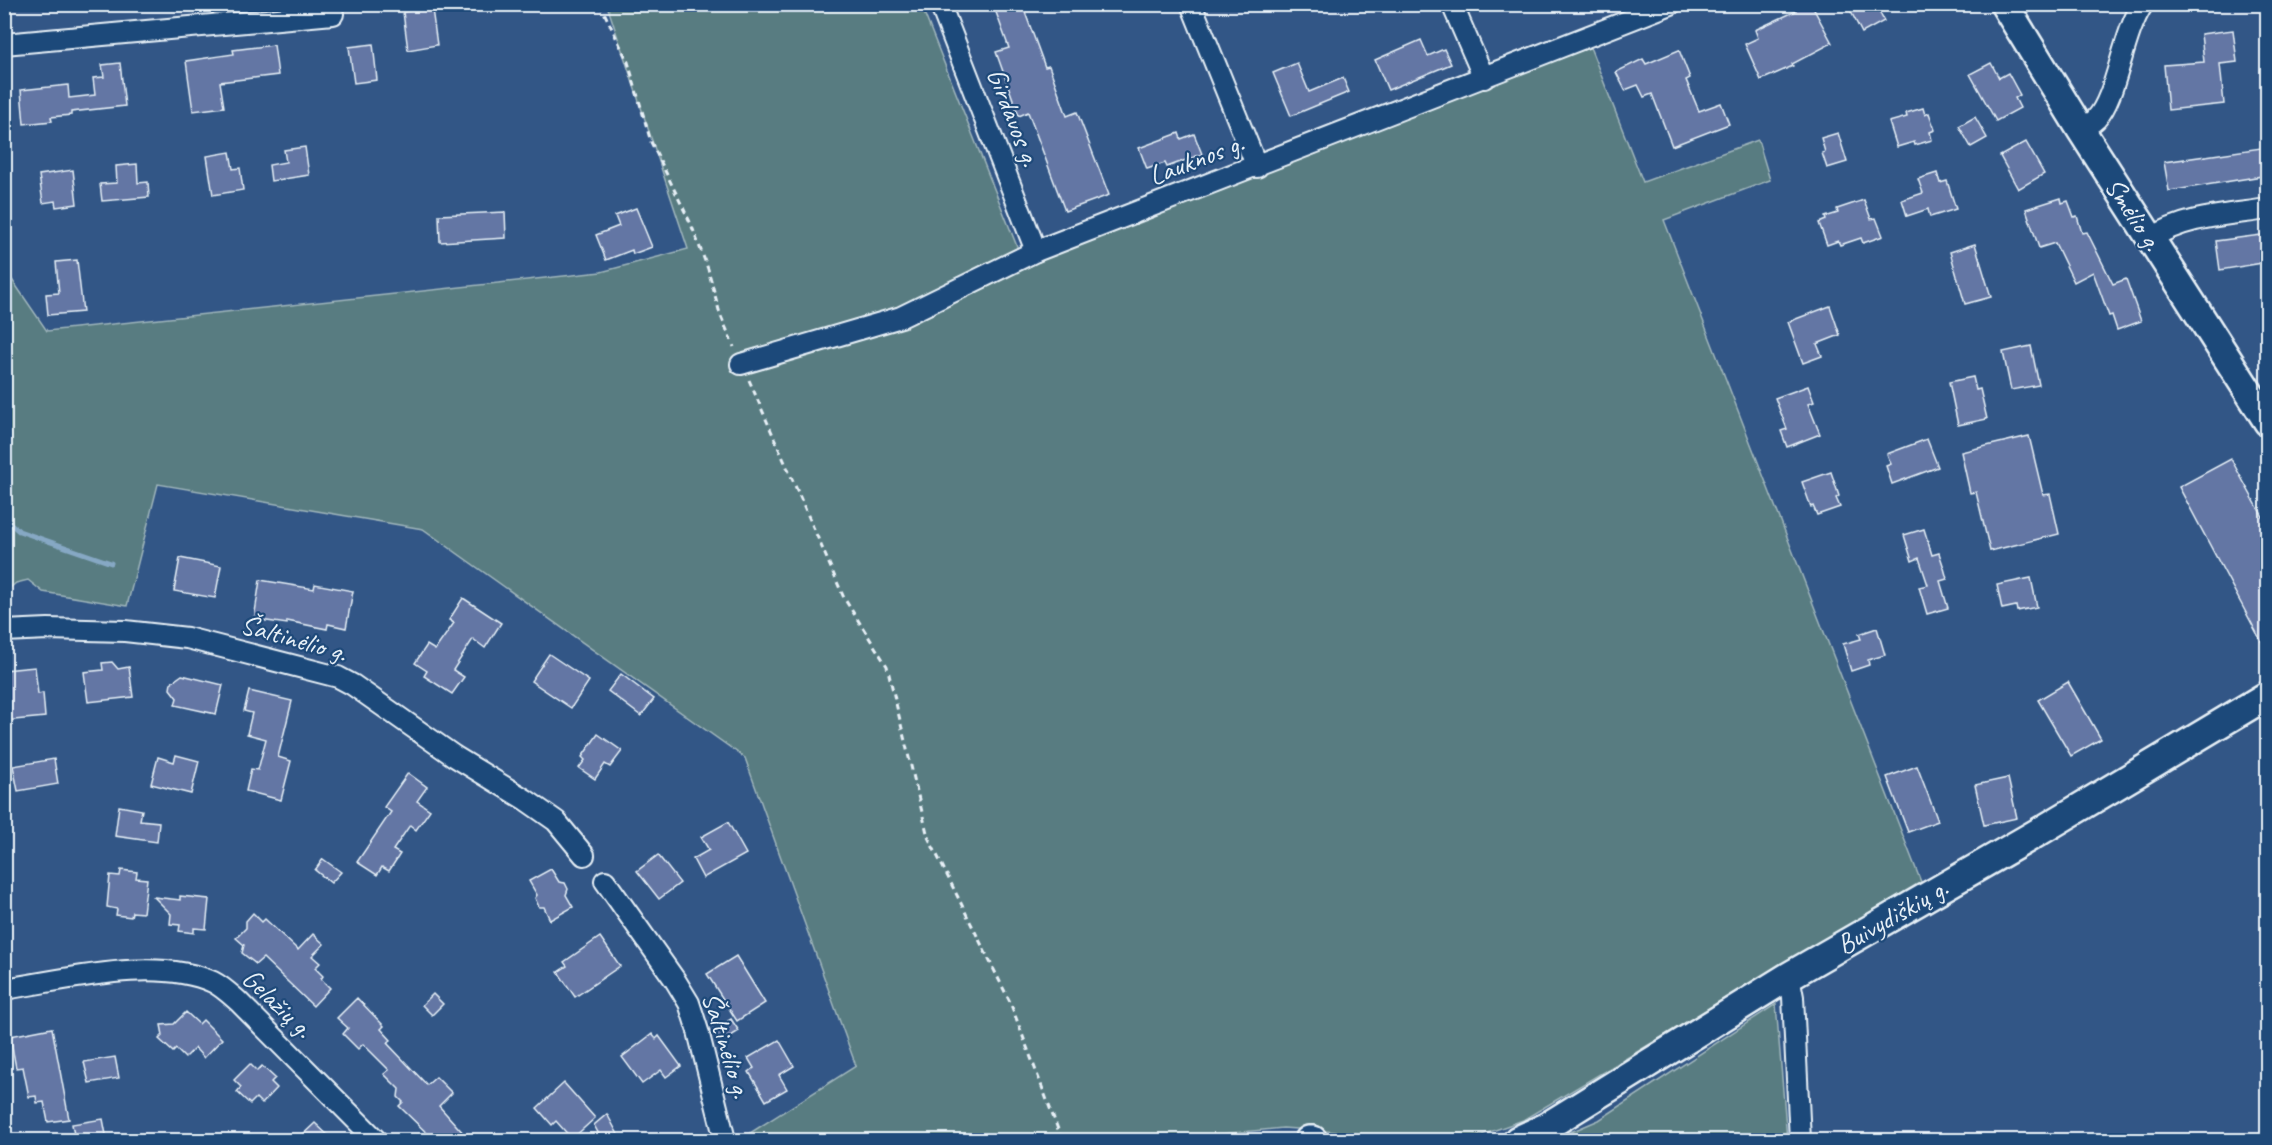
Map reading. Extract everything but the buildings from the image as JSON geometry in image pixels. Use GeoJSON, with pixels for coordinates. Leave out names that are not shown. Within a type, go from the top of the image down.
{"type":"FeatureCollection","features":[{"type":"Feature","properties":{"kind":"street","name":"Girdavos g."},"geometry":{"type":"LineString","coordinates":[[940,4],[1036,251]]}},
{"type":"Feature","properties":{"kind":"street"},"geometry":{"type":"LineString","coordinates":[[1191,4],[1257,167]]}},
{"type":"Feature","properties":{"kind":"street"},"geometry":{"type":"LineString","coordinates":[[1452,4],[1484,78]]}},
{"type":"Feature","properties":{"kind":"street","name":"Lauknos g."},"geometry":{"type":"LineString","coordinates":[[741,364],[901,317],[1036,251],[1257,167],[1671,4]]}},
{"type":"Feature","properties":{"kind":"street","name":"Smėlio g."},"geometry":{"type":"LineString","coordinates":[[2004,4],[2081,130],[2268,422]]}},
{"type":"Feature","properties":{"kind":"street"},"geometry":{"type":"LineString","coordinates":[[2081,130],[2096,119],[2103,109],[2124,45],[2143,4]]}},
{"type":"Feature","properties":{"kind":"street"},"geometry":{"type":"LineString","coordinates":[[4,44],[333,14]]}},
{"type":"Feature","properties":{"kind":"street"},"geometry":{"type":"LineString","coordinates":[[2150,238],[2165,229],[2186,222],[2268,209]]}},
{"type":"Feature","properties":{"kind":"street","name":"Šaltinėlio g."},"geometry":{"type":"LineString","coordinates":[[4,631],[48,629],[125,631],[187,638],[338,677],[353,685],[454,756],[556,821],[584,855]]}},
{"type":"Feature","properties":{"kind":"street","name":"Buivydiškių g."},"geometry":{"type":"LineString","coordinates":[[1518,1140],[1556,1120],[1789,976],[2037,833],[2264,698]]}},
{"type":"Feature","properties":{"kind":"street","name":"Šaltinėlio g."},"geometry":{"type":"LineString","coordinates":[[605,881],[689,1003],[698,1030],[725,1140]]}},
{"type":"Feature","properties":{"kind":"street","name":"Gelažių g."},"geometry":{"type":"LineString","coordinates":[[4,989],[138,971],[170,972],[206,979],[239,1002],[376,1140]]}},
{"type":"Feature","properties":{"kind":"street"},"geometry":{"type":"LineString","coordinates":[[1789,976],[1793,997],[1800,1140]]}},
{"type":"Feature","properties":{"kind":"path"},"geometry":{"type":"LineString","coordinates":[[600,4],[628,62],[651,142],[691,224],[708,269],[720,314],[741,364],[844,598],[887,666],[928,837],[1010,1002],[1062,1140]]}},
{"type":"Feature","properties":{"kind":"green space"},"geometry":{"type":"Polygon","coordinates":[[[607,5],[921,5],[1024,264],[1590,47],[1643,182],[1758,140],[1770,180],[1664,220],[1921,882],[1523,1120],[1476,1137],[1408,1137],[1283,1128],[1168,1140],[739,1140],[856,1066],[745,758],[423,529],[158,484],[127,606],[43,592],[28,580],[16,583],[5,592],[4,268],[47,331],[601,272],[688,249],[607,5]]]}},
{"type":"Feature","properties":{"kind":"green space"},"geometry":{"type":"Polygon","coordinates":[[[1776,1004],[1787,1140],[1552,1140],[1599,1120],[1776,1004]]]}},
{"type":"Feature","properties":{"kind":"waterway"},"geometry":{"type":"LineString","coordinates":[[4,518],[19,531],[111,563]]}}]}
